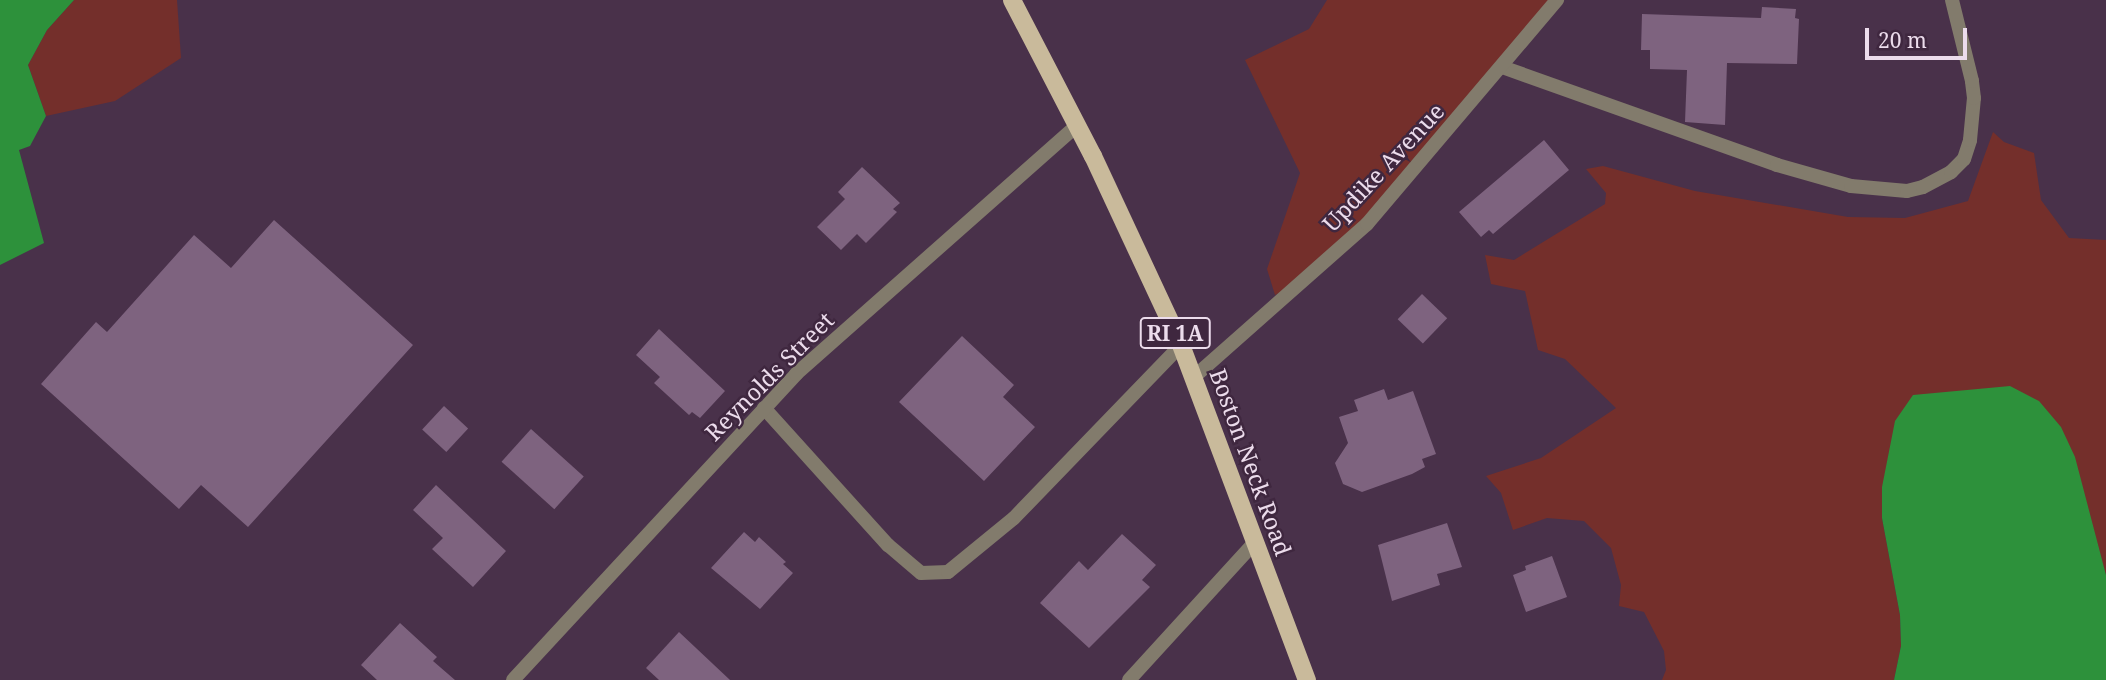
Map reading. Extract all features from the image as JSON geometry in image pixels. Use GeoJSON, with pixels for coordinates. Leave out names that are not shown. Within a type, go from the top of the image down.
{"type":"FeatureCollection","features":[{"type":"Feature","properties":{"kind":"main road","name":"Boston Neck Road"},"geometry":{"type":"LineString","coordinates":[[1012,0],[1077,125],[1181,345],[1307,680]]}},
{"type":"Feature","properties":{"kind":"street","name":"Updike Avenue"},"geometry":{"type":"LineString","coordinates":[[1194,377],[1367,224],[1557,0]]}},
{"type":"Feature","properties":{"kind":"street"},"geometry":{"type":"LineString","coordinates":[[1502,66],[1777,165],[1851,186],[1907,191],[1923,187],[1951,172],[1964,159],[1970,140],[1974,98],[1972,81],[1952,0]]}},
{"type":"Feature","properties":{"kind":"street","name":"Reynolds Street"},"geometry":{"type":"LineString","coordinates":[[513,680],[796,374],[1077,125]]}},
{"type":"Feature","properties":{"kind":"street"},"geometry":{"type":"LineString","coordinates":[[764,408],[888,545],[921,573],[948,572],[1014,518],[1181,345]]}},
{"type":"Feature","properties":{"kind":"street"},"geometry":{"type":"LineString","coordinates":[[1129,680],[1255,542]]}},
{"type":"Feature","properties":{"kind":"shaded area"},"geometry":{"type":"Polygon","coordinates":[[[0,0],[74,0],[47,30],[28,65],[46,116],[30,146],[19,150],[44,243],[0,265],[0,0]]]}},
{"type":"Feature","properties":{"kind":"shaded area"},"geometry":{"type":"Polygon","coordinates":[[[74,0],[177,0],[181,58],[115,101],[46,116],[28,65],[47,30],[74,0]]]}},
{"type":"Feature","properties":{"kind":"shaded area"},"geometry":{"type":"Polygon","coordinates":[[[1327,0],[1561,0],[1373,224],[1294,285],[1275,295],[1267,269],[1300,173],[1245,60],[1309,29],[1327,0]]]}},
{"type":"Feature","properties":{"kind":"shaded area"},"geometry":{"type":"Polygon","coordinates":[[[1993,132],[2004,142],[2034,153],[2041,200],[2069,238],[2106,240],[2106,575],[2090,523],[1882,518],[1900,615],[1901,646],[1894,680],[1662,680],[1666,670],[1664,651],[1644,612],[1619,606],[1621,585],[1611,548],[1584,521],[1547,518],[1513,530],[1501,493],[1486,476],[1541,458],[1616,408],[1565,359],[1538,350],[1525,291],[1491,284],[1485,255],[1514,260],[1605,204],[1606,193],[1586,169],[1603,166],[1695,191],[1848,217],[1905,218],[1968,201],[1993,132]]]}},
{"type":"Feature","properties":{"kind":"shaded area"},"geometry":{"type":"Polygon","coordinates":[[[2010,386],[2039,401],[2061,427],[2075,457],[2106,575],[2106,680],[1894,680],[1901,646],[1900,615],[1882,518],[1882,487],[1895,421],[1913,395],[2010,386]]]}},
{"type":"Feature","properties":{"kind":"building"},"geometry":{"type":"Polygon","coordinates":[[[1762,7],[1796,9],[1795,18],[1799,19],[1797,64],[1727,63],[1725,125],[1685,122],[1687,70],[1650,69],[1650,50],[1641,50],[1642,14],[1761,18],[1762,7]]]}},
{"type":"Feature","properties":{"kind":"building"},"geometry":{"type":"Polygon","coordinates":[[[1544,140],[1569,170],[1493,234],[1489,230],[1481,237],[1459,212],[1544,140]]]}},
{"type":"Feature","properties":{"kind":"building"},"geometry":{"type":"Polygon","coordinates":[[[862,167],[900,203],[893,209],[897,212],[866,243],[857,234],[841,250],[817,227],[845,199],[838,192],[862,167]]]}},
{"type":"Feature","properties":{"kind":"building"},"geometry":{"type":"Polygon","coordinates":[[[274,220],[413,345],[248,527],[201,485],[179,509],[41,384],[96,322],[107,332],[194,235],[231,268],[274,220]]]}},
{"type":"Feature","properties":{"kind":"building"},"geometry":{"type":"Polygon","coordinates":[[[1422,294],[1447,318],[1423,343],[1398,319],[1422,294]]]}},
{"type":"Feature","properties":{"kind":"building"},"geometry":{"type":"Polygon","coordinates":[[[659,329],[725,391],[700,418],[692,412],[689,415],[654,383],[660,377],[636,355],[659,329]]]}},
{"type":"Feature","properties":{"kind":"building"},"geometry":{"type":"Polygon","coordinates":[[[962,336],[1014,385],[1003,397],[1035,427],[984,481],[899,402],[962,336]]]}},
{"type":"Feature","properties":{"kind":"building"},"geometry":{"type":"Polygon","coordinates":[[[1384,389],[1388,400],[1413,391],[1436,454],[1422,459],[1425,467],[1412,474],[1362,492],[1343,484],[1335,463],[1348,443],[1339,417],[1358,411],[1354,400],[1384,389]]]}},
{"type":"Feature","properties":{"kind":"building"},"geometry":{"type":"Polygon","coordinates":[[[444,406],[468,429],[446,452],[422,429],[444,406]]]}},
{"type":"Feature","properties":{"kind":"building"},"geometry":{"type":"Polygon","coordinates":[[[531,429],[584,477],[554,509],[502,462],[531,429]]]}},
{"type":"Feature","properties":{"kind":"building"},"geometry":{"type":"Polygon","coordinates":[[[436,485],[506,551],[473,587],[432,549],[443,538],[413,510],[436,485]]]}},
{"type":"Feature","properties":{"kind":"building"},"geometry":{"type":"Polygon","coordinates":[[[1447,523],[1462,567],[1437,574],[1440,585],[1392,601],[1378,545],[1447,523]]]}},
{"type":"Feature","properties":{"kind":"building"},"geometry":{"type":"Polygon","coordinates":[[[744,532],[755,542],[759,537],[786,562],[783,564],[793,573],[760,609],[711,568],[744,532]]]}},
{"type":"Feature","properties":{"kind":"building"},"geometry":{"type":"Polygon","coordinates":[[[1122,534],[1156,565],[1142,580],[1150,587],[1089,648],[1040,603],[1079,561],[1088,570],[1122,534]]]}},
{"type":"Feature","properties":{"kind":"building"},"geometry":{"type":"Polygon","coordinates":[[[1552,556],[1567,597],[1526,612],[1513,575],[1526,570],[1525,566],[1552,556]]]}},
{"type":"Feature","properties":{"kind":"building"},"geometry":{"type":"Polygon","coordinates":[[[400,623],[437,657],[433,661],[455,680],[377,680],[361,665],[400,623]]]}},
{"type":"Feature","properties":{"kind":"building"},"geometry":{"type":"Polygon","coordinates":[[[679,632],[730,680],[659,680],[646,668],[679,632]]]}}]}
